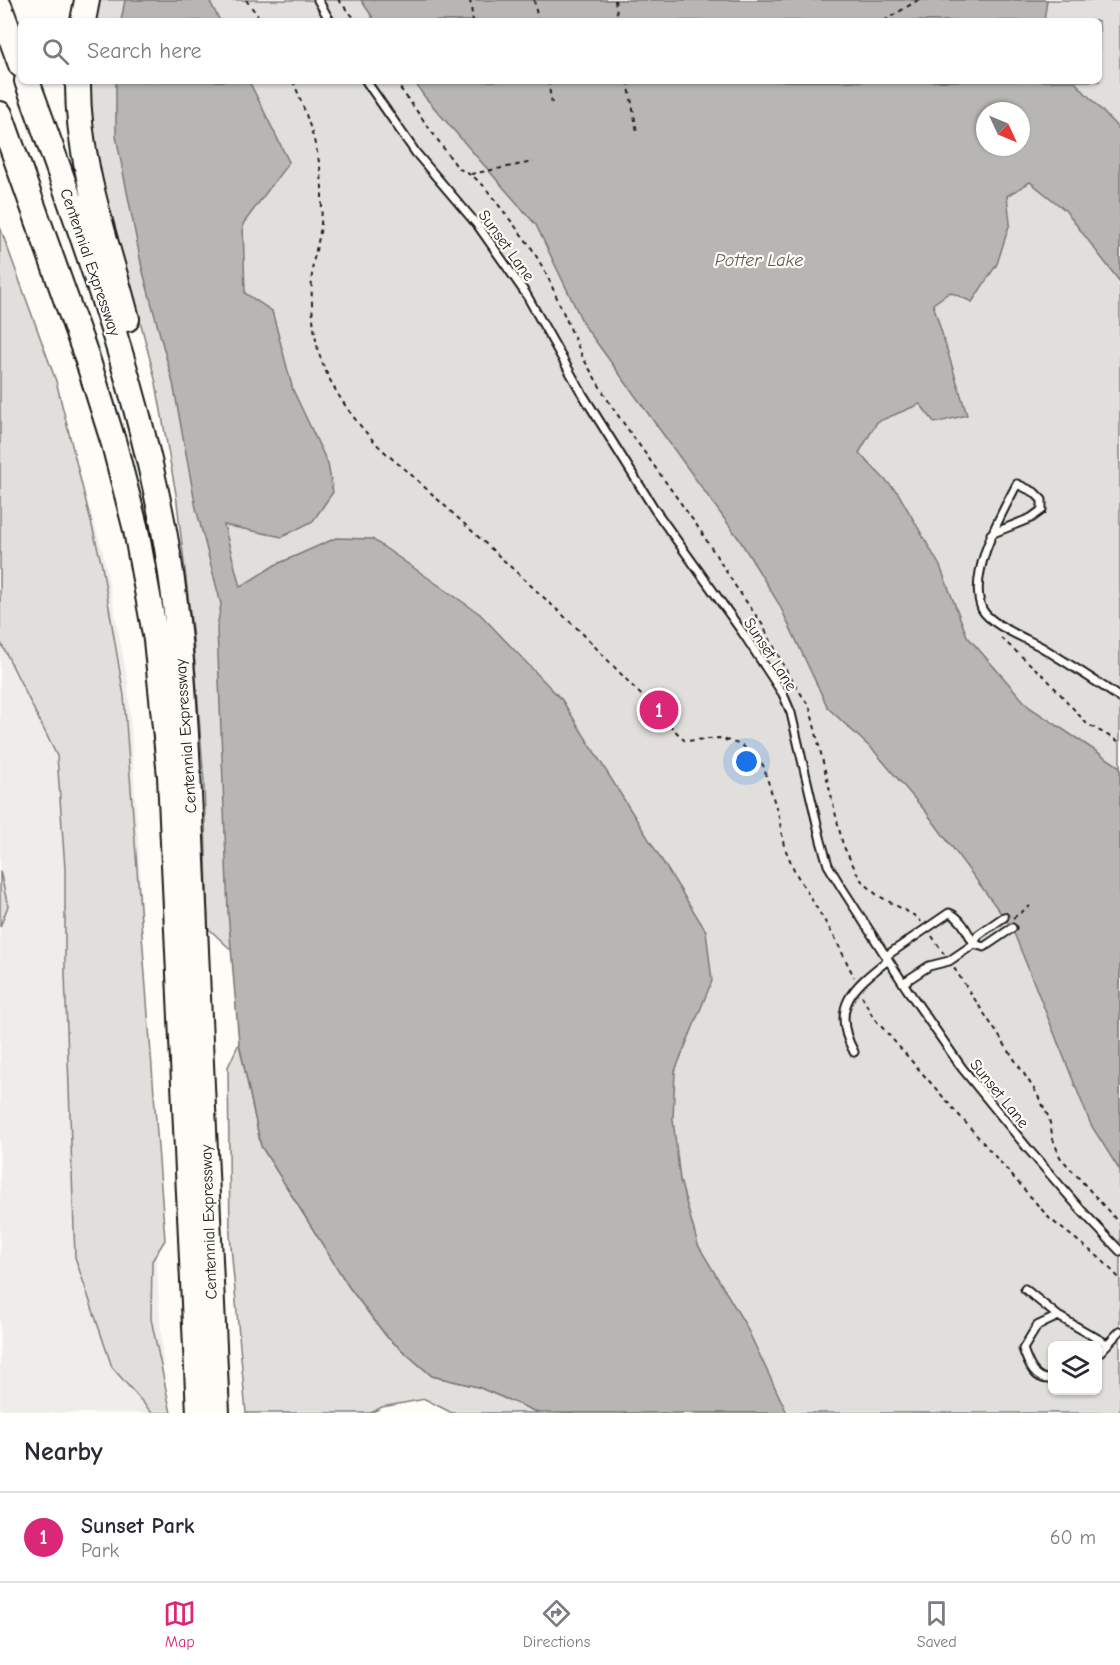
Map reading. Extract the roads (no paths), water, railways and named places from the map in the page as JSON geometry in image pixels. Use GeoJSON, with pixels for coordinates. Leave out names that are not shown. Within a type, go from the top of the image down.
{"type":"FeatureCollection","features":[{"type":"Feature","properties":{"kind":"highway"},"geometry":{"type":"LineString","coordinates":[[84,18],[87,0]]}},
{"type":"Feature","properties":{"kind":"highway"},"geometry":{"type":"LineString","coordinates":[[0,8],[18,57]]}},
{"type":"Feature","properties":{"kind":"highway","name":"Centennial Expressway"},"geometry":{"type":"LineString","coordinates":[[28,84],[107,305],[135,400],[156,490],[172,578],[185,712],[217,1413]]}},
{"type":"Feature","properties":{"kind":"highway"},"geometry":{"type":"LineString","coordinates":[[78,84],[79,115],[87,168],[143,387],[156,490]]}},
{"type":"Feature","properties":{"kind":"highway","name":"Centennial Expressway"},"geometry":{"type":"LineString","coordinates":[[0,114],[94,380],[126,487],[145,574],[156,640],[170,765],[199,1413]]}},
{"type":"Feature","properties":{"kind":"highway"},"geometry":{"type":"LineString","coordinates":[[0,153],[58,275]]}},
{"type":"Feature","properties":{"kind":"lane"},"geometry":{"type":"LineString","coordinates":[[318,0],[328,18]]}},
{"type":"Feature","properties":{"kind":"lane","name":"Sunset Lane"},"geometry":{"type":"LineString","coordinates":[[368,84],[416,153],[479,227],[526,294],[580,390],[655,510],[743,633],[783,694],[791,712],[828,864],[903,983],[969,1077],[1029,1150],[1120,1251]]}},
{"type":"Feature","properties":{"kind":"lane"},"geometry":{"type":"LineString","coordinates":[[991,534],[1031,518],[1042,510],[1042,500],[1034,492],[1017,484],[991,534],[985,549],[979,585],[982,608],[987,615],[1120,698]]}},
{"type":"Feature","properties":{"kind":"lane"},"geometry":{"type":"LineString","coordinates":[[854,1052],[848,1041],[843,1019],[846,1004],[857,985],[887,958],[949,913],[962,924],[974,944],[984,947],[1012,928]]}},
{"type":"Feature","properties":{"kind":"lane"},"geometry":{"type":"LineString","coordinates":[[903,983],[929,966],[948,961],[974,944],[978,935],[1004,917]]}},
{"type":"Feature","properties":{"kind":"lane"},"geometry":{"type":"LineString","coordinates":[[1025,1289],[1058,1316],[1107,1344]]}},
{"type":"Feature","properties":{"kind":"lane"},"geometry":{"type":"LineString","coordinates":[[1048,1380],[1035,1375],[1027,1362],[1023,1349],[1036,1326],[1058,1316]]}},
{"type":"Feature","properties":{"kind":"lane"},"geometry":{"type":"LineString","coordinates":[[1102,1350],[1120,1331]]}},
{"type":"Feature","properties":{"kind":"water"},"geometry":{"type":"Polygon","coordinates":[[[125,0],[209,0],[218,18],[122,18],[125,0]]]}},
{"type":"Feature","properties":{"kind":"water"},"geometry":{"type":"Polygon","coordinates":[[[361,0],[1047,0],[1044,18],[373,18],[361,0]]]}},
{"type":"Feature","properties":{"kind":"water"},"geometry":{"type":"Polygon","coordinates":[[[116,84],[250,84],[289,162],[243,224],[245,293],[272,311],[293,390],[328,464],[333,492],[313,521],[282,537],[224,525],[240,587],[275,565],[336,538],[372,539],[480,614],[562,700],[706,931],[712,981],[675,1071],[673,1119],[680,1180],[698,1245],[745,1324],[787,1413],[539,1413],[478,1387],[432,1376],[387,1337],[349,1287],[261,1146],[239,1043],[228,912],[217,628],[221,604],[196,508],[173,383],[142,268],[116,136],[116,84]]]}},
{"type":"Feature","properties":{"kind":"water","name":"Potter Lake"},"geometry":{"type":"Polygon","coordinates":[[[416,84],[1077,84],[1120,130],[1120,282],[1065,210],[1030,182],[1007,196],[1010,223],[997,264],[972,302],[950,292],[933,304],[967,415],[935,423],[920,404],[877,422],[859,453],[898,493],[940,566],[967,636],[1029,707],[1120,767],[1120,1171],[1091,1125],[1012,928],[926,812],[875,752],[828,708],[779,604],[739,539],[584,325],[536,225],[416,84]]]}},
{"type":"Feature","properties":{"kind":"place","name":"Sunset Park"},"geometry":{"type":"Point","coordinates":[659,710]}}]}
